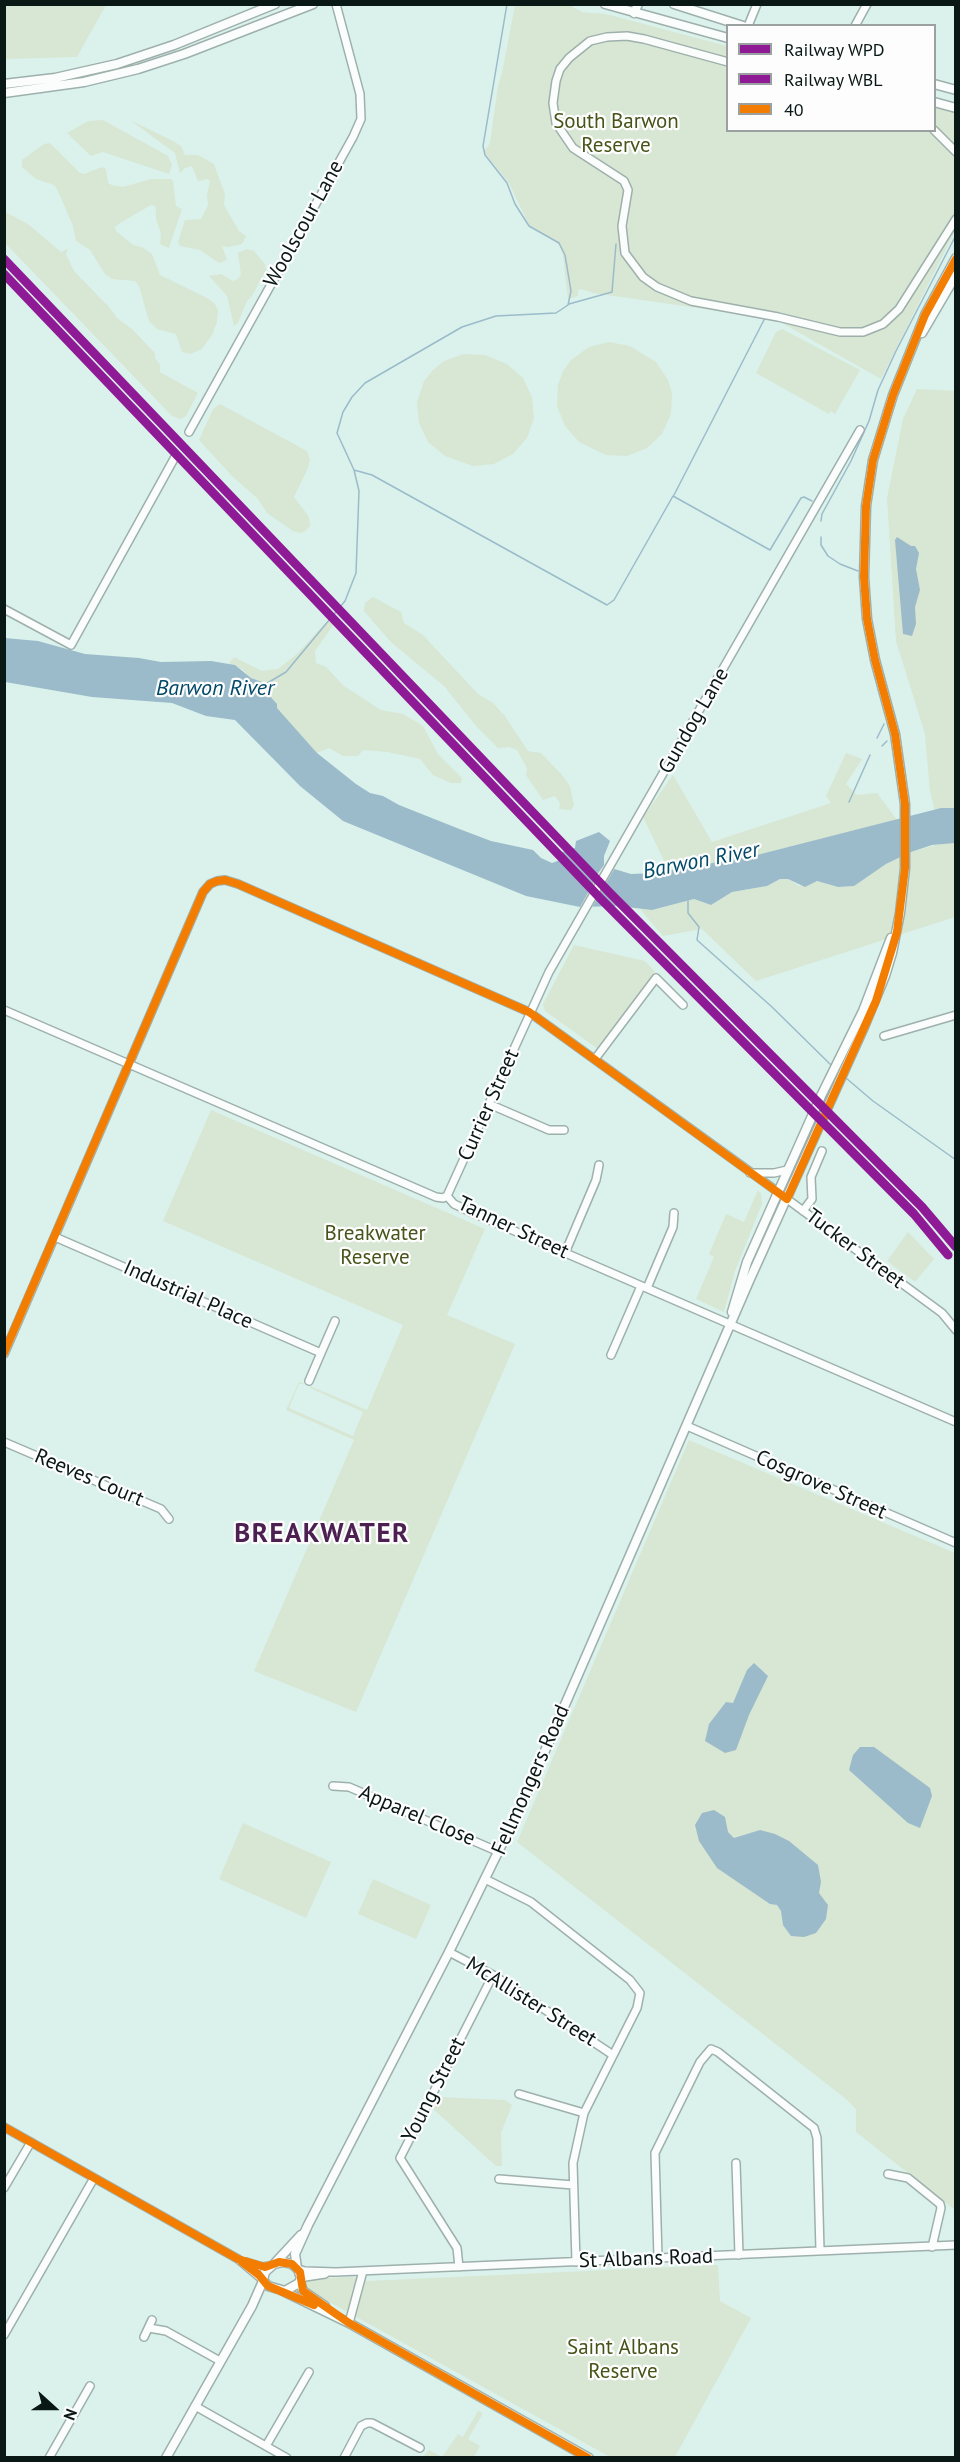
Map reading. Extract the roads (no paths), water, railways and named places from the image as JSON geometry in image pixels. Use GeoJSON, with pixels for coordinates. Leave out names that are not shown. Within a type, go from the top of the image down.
{"type":"FeatureCollection","features":[{"type":"Feature","properties":{"kind":"main road"},"geometry":{"type":"LineString","coordinates":[[4,84],[55,78],[117,64],[174,45],[275,4]]}},
{"type":"Feature","properties":{"kind":"main road"},"geometry":{"type":"LineString","coordinates":[[4,93],[84,82],[131,71],[184,54],[313,4]]}},
{"type":"Feature","properties":{"kind":"main road"},"geometry":{"type":"LineString","coordinates":[[605,4],[636,7],[726,37]]}},
{"type":"Feature","properties":{"kind":"main road"},"geometry":{"type":"LineString","coordinates":[[674,4],[739,24]]}},
{"type":"Feature","properties":{"kind":"main road"},"geometry":{"type":"LineString","coordinates":[[936,85],[956,90]]}},
{"type":"Feature","properties":{"kind":"main road"},"geometry":{"type":"LineString","coordinates":[[936,103],[956,108]]}},
{"type":"Feature","properties":{"kind":"main road"},"geometry":{"type":"LineString","coordinates":[[903,888],[906,838],[903,783],[895,734],[869,629],[864,555],[866,506],[873,460],[892,394],[925,315],[956,258]]}},
{"type":"Feature","properties":{"kind":"main road"},"geometry":{"type":"LineString","coordinates":[[910,354],[956,275]]}},
{"type":"Feature","properties":{"kind":"main road","name":"Fellmongers Road"},"geometry":{"type":"LineString","coordinates":[[297,2268],[295,2254],[308,2225],[449,1952],[524,1799],[730,1324],[885,976],[897,932],[903,888]]}},
{"type":"Feature","properties":{"kind":"main road","name":"Fellmongers Road"},"geometry":{"type":"LineString","coordinates":[[730,1324],[733,1304],[747,1262],[787,1170],[874,987],[888,946],[903,888]]}},
{"type":"Feature","properties":{"kind":"main road","name":"Tucker Street"},"geometry":{"type":"LineString","coordinates":[[778,1192],[787,1199]]}},
{"type":"Feature","properties":{"kind":"main road","name":"Fellmongers Road"},"geometry":{"type":"LineString","coordinates":[[272,2265],[288,2251],[308,2225]]}},
{"type":"Feature","properties":{"kind":"main road"},"geometry":{"type":"LineString","coordinates":[[166,2457],[253,2304],[265,2272],[272,2265],[286,2262],[297,2268],[303,2291],[350,2323]]}},
{"type":"Feature","properties":{"kind":"main road"},"geometry":{"type":"LineString","coordinates":[[263,2281],[268,2286],[350,2323],[589,2457]]}},
{"type":"Feature","properties":{"kind":"main road"},"geometry":{"type":"LineString","coordinates":[[253,2304],[267,2291],[292,2289],[300,2281]]}},
{"type":"Feature","properties":{"kind":"street","name":"Woolscour Lane"},"geometry":{"type":"LineString","coordinates":[[189,432],[361,119],[360,94],[336,4]]}},
{"type":"Feature","properties":{"kind":"street"},"geometry":{"type":"LineString","coordinates":[[746,24],[757,4]]}},
{"type":"Feature","properties":{"kind":"street"},"geometry":{"type":"LineString","coordinates":[[856,24],[867,4]]}},
{"type":"Feature","properties":{"kind":"street"},"geometry":{"type":"LineString","coordinates":[[726,61],[634,36],[607,37],[590,41],[569,58],[560,69],[556,81],[553,103],[556,123],[573,148],[624,181],[628,189],[622,226],[625,253],[643,277],[657,287],[691,301],[778,317],[840,332],[863,332],[886,321],[899,309],[956,219]]}},
{"type":"Feature","properties":{"kind":"street"},"geometry":{"type":"LineString","coordinates":[[936,132],[956,152]]}},
{"type":"Feature","properties":{"kind":"street","name":"Gundog Lane"},"geometry":{"type":"LineString","coordinates":[[529,1012],[611,862],[860,430]]}},
{"type":"Feature","properties":{"kind":"street"},"geometry":{"type":"LineString","coordinates":[[4,609],[71,645],[175,457]]}},
{"type":"Feature","properties":{"kind":"street","name":"Tucker Street"},"geometry":{"type":"LineString","coordinates":[[130,1064],[203,892],[210,884],[225,880],[529,1012],[778,1192]]}},
{"type":"Feature","properties":{"kind":"street"},"geometry":{"type":"LineString","coordinates":[[595,1059],[656,978],[683,1005]]}},
{"type":"Feature","properties":{"kind":"street","name":"Tanner Street"},"geometry":{"type":"LineString","coordinates":[[4,1010],[436,1197],[447,1196],[459,1207],[956,1422]]}},
{"type":"Feature","properties":{"kind":"street","name":"Currier Street"},"geometry":{"type":"LineString","coordinates":[[447,1196],[529,1012]]}},
{"type":"Feature","properties":{"kind":"street"},"geometry":{"type":"LineString","coordinates":[[884,1036],[956,1015]]}},
{"type":"Feature","properties":{"kind":"street"},"geometry":{"type":"LineString","coordinates":[[4,1354],[130,1064]]}},
{"type":"Feature","properties":{"kind":"street"},"geometry":{"type":"LineString","coordinates":[[489,1104],[549,1130],[564,1130]]}},
{"type":"Feature","properties":{"kind":"street"},"geometry":{"type":"LineString","coordinates":[[804,1210],[812,1198],[811,1177],[822,1151]]}},
{"type":"Feature","properties":{"kind":"street"},"geometry":{"type":"LineString","coordinates":[[565,1253],[596,1180],[599,1165]]}},
{"type":"Feature","properties":{"kind":"street"},"geometry":{"type":"LineString","coordinates":[[750,1173],[774,1173],[787,1170]]}},
{"type":"Feature","properties":{"kind":"street","name":"Tucker Street"},"geometry":{"type":"LineString","coordinates":[[787,1199],[942,1313],[956,1330]]}},
{"type":"Feature","properties":{"kind":"street"},"geometry":{"type":"LineString","coordinates":[[611,1355],[673,1227],[674,1213]]}},
{"type":"Feature","properties":{"kind":"street","name":"Industrial Place"},"geometry":{"type":"LineString","coordinates":[[55,1237],[321,1353]]}},
{"type":"Feature","properties":{"kind":"street"},"geometry":{"type":"LineString","coordinates":[[309,1381],[335,1321]]}},
{"type":"Feature","properties":{"kind":"street","name":"Cosgrove Street"},"geometry":{"type":"LineString","coordinates":[[687,1426],[956,1543]]}},
{"type":"Feature","properties":{"kind":"street","name":"Reeves Court"},"geometry":{"type":"LineString","coordinates":[[4,1442],[161,1509],[169,1519]]}},
{"type":"Feature","properties":{"kind":"street","name":"Apparel Close"},"geometry":{"type":"LineString","coordinates":[[333,1786],[349,1787],[499,1852]]}},
{"type":"Feature","properties":{"kind":"street"},"geometry":{"type":"LineString","coordinates":[[486,1879],[531,1902],[638,1987],[640,1993],[639,2003],[584,2113],[573,2163],[576,2262]]}},
{"type":"Feature","properties":{"kind":"street","name":"McAllister Street"},"geometry":{"type":"LineString","coordinates":[[449,1952],[493,1975],[613,2055]]}},
{"type":"Feature","properties":{"kind":"street","name":"Young Street"},"geometry":{"type":"LineString","coordinates":[[459,2267],[457,2248],[400,2158],[493,1975]]}},
{"type":"Feature","properties":{"kind":"street"},"geometry":{"type":"LineString","coordinates":[[658,2259],[655,2153],[700,2062],[711,2049],[718,2052],[814,2128],[817,2138],[820,2251]]}},
{"type":"Feature","properties":{"kind":"street"},"geometry":{"type":"LineString","coordinates":[[519,2094],[584,2113]]}},
{"type":"Feature","properties":{"kind":"street"},"geometry":{"type":"LineString","coordinates":[[4,2127],[238,2259],[256,2265],[272,2265]]}},
{"type":"Feature","properties":{"kind":"street"},"geometry":{"type":"LineString","coordinates":[[4,2188],[31,2142]]}},
{"type":"Feature","properties":{"kind":"street"},"geometry":{"type":"LineString","coordinates":[[736,2163],[739,2255]]}},
{"type":"Feature","properties":{"kind":"street"},"geometry":{"type":"LineString","coordinates":[[888,2174],[908,2178],[940,2204],[932,2247]]}},
{"type":"Feature","properties":{"kind":"street"},"geometry":{"type":"LineString","coordinates":[[4,2335],[94,2178]]}},
{"type":"Feature","properties":{"kind":"street"},"geometry":{"type":"LineString","coordinates":[[499,2179],[573,2185]]}},
{"type":"Feature","properties":{"kind":"street","name":"St Albans Road"},"geometry":{"type":"LineString","coordinates":[[297,2268],[303,2271],[336,2272],[956,2246]]}},
{"type":"Feature","properties":{"kind":"street"},"geometry":{"type":"LineString","coordinates":[[238,2259],[263,2281]]}},
{"type":"Feature","properties":{"kind":"street"},"geometry":{"type":"LineString","coordinates":[[350,2323],[363,2271]]}},
{"type":"Feature","properties":{"kind":"street","name":"St Albans Road"},"geometry":{"type":"LineString","coordinates":[[300,2281],[304,2278],[336,2272]]}},
{"type":"Feature","properties":{"kind":"street"},"geometry":{"type":"LineString","coordinates":[[144,2337],[152,2320]]}},
{"type":"Feature","properties":{"kind":"street"},"geometry":{"type":"LineString","coordinates":[[149,2328],[166,2331],[220,2361]]}},
{"type":"Feature","properties":{"kind":"street"},"geometry":{"type":"LineString","coordinates":[[267,2446],[309,2372]]}},
{"type":"Feature","properties":{"kind":"street"},"geometry":{"type":"LineString","coordinates":[[49,2457],[90,2386]]}},
{"type":"Feature","properties":{"kind":"street"},"geometry":{"type":"LineString","coordinates":[[195,2406],[287,2457]]}},
{"type":"Feature","properties":{"kind":"street"},"geometry":{"type":"LineString","coordinates":[[344,2457],[361,2426],[368,2423],[420,2448]]}},
{"type":"Feature","properties":{"kind":"water"},"geometry":{"type":"Polygon","coordinates":[[[897,537],[915,546],[919,553],[916,569],[920,590],[915,607],[916,624],[912,636],[903,634],[895,540],[897,537]]]}},
{"type":"Feature","properties":{"kind":"water","name":"Barwon River"},"geometry":{"type":"Polygon","coordinates":[[[5,638],[38,641],[85,654],[161,662],[211,661],[235,665],[251,678],[265,683],[268,694],[277,704],[277,708],[317,753],[370,793],[383,796],[399,805],[491,841],[533,850],[541,858],[552,863],[563,859],[562,852],[575,848],[576,841],[599,832],[610,841],[604,856],[604,866],[631,874],[655,873],[753,856],[941,808],[955,808],[955,843],[932,845],[911,852],[886,864],[854,886],[838,887],[817,881],[805,887],[788,879],[780,879],[767,886],[732,892],[711,905],[694,899],[652,910],[619,906],[580,907],[526,896],[343,821],[300,786],[235,720],[206,716],[172,703],[92,697],[5,682],[5,638]]]}},
{"type":"Feature","properties":{"kind":"water"},"geometry":{"type":"Polygon","coordinates":[[[754,1663],[768,1676],[749,1715],[736,1750],[725,1753],[705,1741],[709,1724],[726,1702],[733,1703],[747,1670],[754,1663]]]}},
{"type":"Feature","properties":{"kind":"water"},"geometry":{"type":"Polygon","coordinates":[[[860,1747],[874,1747],[930,1788],[932,1796],[920,1828],[908,1823],[849,1770],[853,1755],[860,1747]]]}},
{"type":"Feature","properties":{"kind":"water"},"geometry":{"type":"Polygon","coordinates":[[[714,1810],[725,1817],[728,1832],[734,1838],[760,1830],[775,1834],[789,1841],[818,1865],[821,1882],[819,1893],[828,1905],[826,1919],[816,1933],[804,1937],[791,1936],[783,1925],[781,1911],[777,1905],[770,1904],[717,1868],[699,1841],[695,1825],[702,1813],[714,1810]]]}},
{"type":"Feature","properties":{"kind":"waterway"},"geometry":{"type":"LineString","coordinates":[[264,685],[286,672],[345,601],[356,573],[359,491],[354,470],[337,433],[343,412],[352,397],[365,383],[462,327],[496,316],[556,313],[568,305],[571,291],[565,255],[559,243],[529,226],[515,204],[507,183],[485,155],[483,146],[507,4]]}},
{"type":"Feature","properties":{"kind":"waterway"},"geometry":{"type":"LineString","coordinates":[[821,521],[822,514],[851,461],[869,421],[878,390],[896,351],[956,235]]}},
{"type":"Feature","properties":{"kind":"waterway"},"geometry":{"type":"LineString","coordinates":[[569,304],[612,292],[616,244]]}},
{"type":"Feature","properties":{"kind":"waterway"},"geometry":{"type":"LineString","coordinates":[[674,495],[765,318]]}},
{"type":"Feature","properties":{"kind":"waterway"},"geometry":{"type":"LineString","coordinates":[[354,470],[372,475],[607,605],[614,600],[673,496],[770,550],[801,498],[812,501]]}},
{"type":"Feature","properties":{"kind":"waterway"},"geometry":{"type":"LineString","coordinates":[[821,537],[821,545],[828,556],[858,571]]}},
{"type":"Feature","properties":{"kind":"waterway"},"geometry":{"type":"LineString","coordinates":[[877,738],[884,724]]}},
{"type":"Feature","properties":{"kind":"waterway"},"geometry":{"type":"LineString","coordinates":[[882,746],[887,741]]}},
{"type":"Feature","properties":{"kind":"waterway"},"geometry":{"type":"LineString","coordinates":[[849,802],[870,755]]}},
{"type":"Feature","properties":{"kind":"waterway"},"geometry":{"type":"LineString","coordinates":[[688,901],[688,913],[699,927],[697,940],[772,1007],[831,1065]]}},
{"type":"Feature","properties":{"kind":"waterway"},"geometry":{"type":"LineString","coordinates":[[846,1078],[873,1101],[956,1160]]}},
{"type":"Feature","properties":{"kind":"rail line","name":"WPD"},"geometry":{"type":"LineString","coordinates":[[4,259],[609,892],[922,1207],[956,1247]]}},
{"type":"Feature","properties":{"kind":"rail line","name":"WBL"},"geometry":{"type":"LineString","coordinates":[[4,274],[601,899],[914,1214],[948,1255]]}},
{"type":"Feature","properties":{"kind":"district","name":"BREAKWATER"},"geometry":{"type":"Point","coordinates":[322,1534]}},
{"type":"Feature","properties":{"kind":"park label","name":"South Barwon Reserve"},"geometry":{"type":"Point","coordinates":[616,134]}},
{"type":"Feature","properties":{"kind":"park label","name":"Breakwater Reserve"},"geometry":{"type":"Point","coordinates":[375,1246]}},
{"type":"Feature","properties":{"kind":"park label","name":"Saint Albans Reserve"},"geometry":{"type":"Point","coordinates":[623,2360]}}]}
